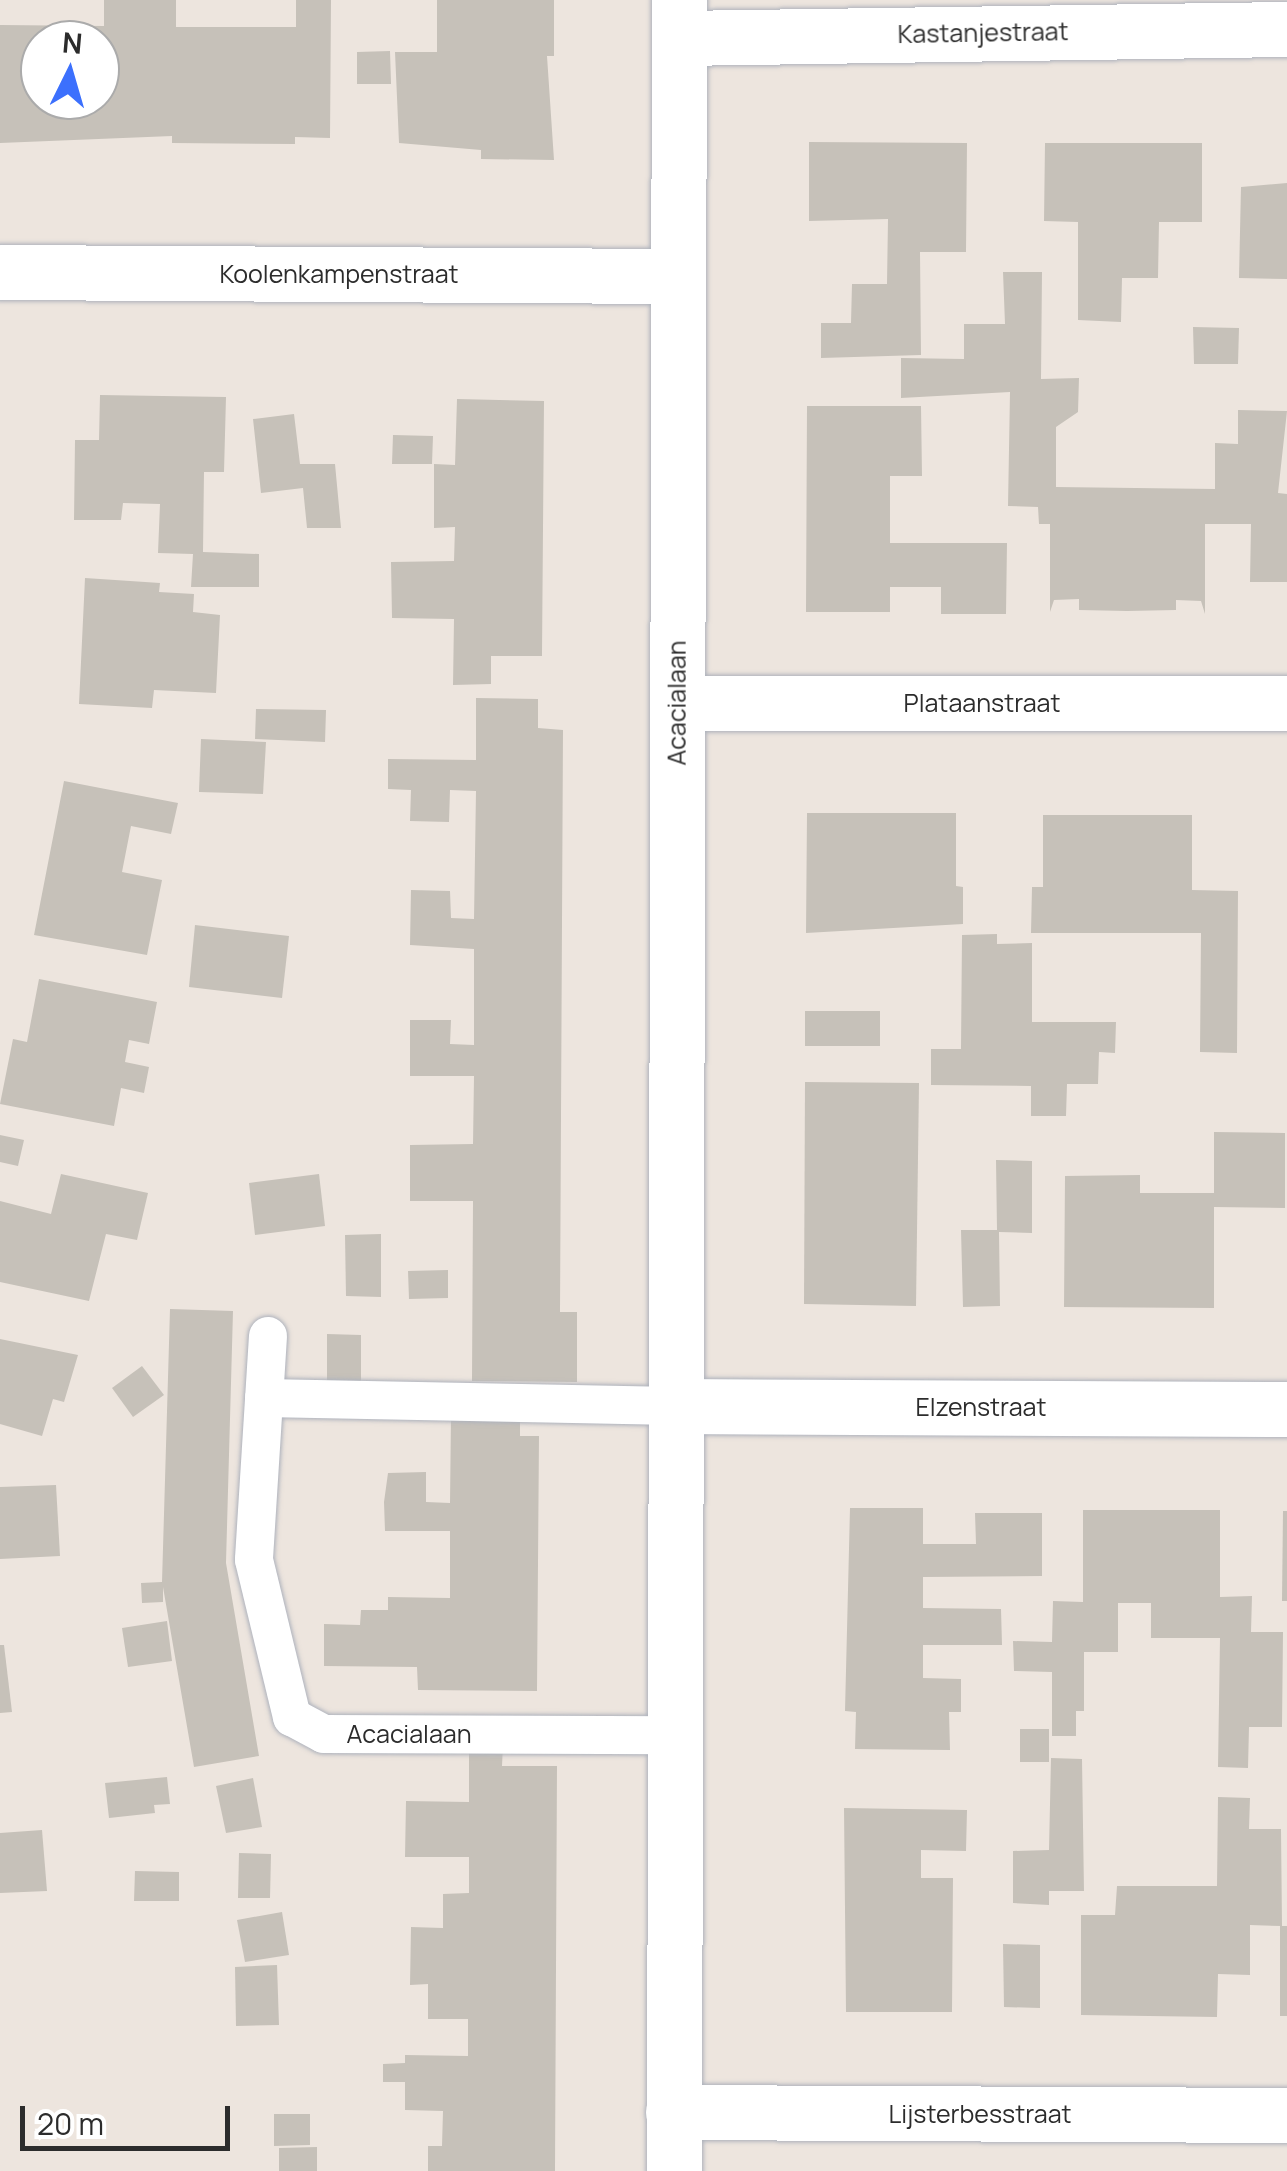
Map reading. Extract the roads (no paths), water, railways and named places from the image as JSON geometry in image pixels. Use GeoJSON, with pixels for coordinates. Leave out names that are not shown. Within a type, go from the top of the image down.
{"type":"FeatureCollection","features":[{"type":"Feature","properties":{"kind":"street","name":"Kastanjestraat"},"geometry":{"type":"LineString","coordinates":[[679,19],[1287,29]]}},
{"type":"Feature","properties":{"kind":"street","name":"Acacialaan"},"geometry":{"type":"LineString","coordinates":[[674,2171],[679,19]]}},
{"type":"Feature","properties":{"kind":"street","name":"Koolenkampenstraat"},"geometry":{"type":"LineString","coordinates":[[0,272],[678,276]]}},
{"type":"Feature","properties":{"kind":"street","name":"Plataanstraat"},"geometry":{"type":"LineString","coordinates":[[677,703],[1287,704]]}},
{"type":"Feature","properties":{"kind":"street","name":"Elzenstraat"},"geometry":{"type":"LineString","coordinates":[[675,1406],[1287,1408]]}},
{"type":"Feature","properties":{"kind":"street","name":"Lijsterbesstraat"},"geometry":{"type":"LineString","coordinates":[[673,2112],[1287,2115]]}},
{"type":"Feature","properties":{"kind":"lane","name":"Acacialaan"},"geometry":{"type":"LineString","coordinates":[[268,1336],[254,1560],[292,1717],[324,1734],[674,1735]]}},
{"type":"Feature","properties":{"kind":"lane"},"geometry":{"type":"LineString","coordinates":[[264,1398],[675,1406]]}}]}
